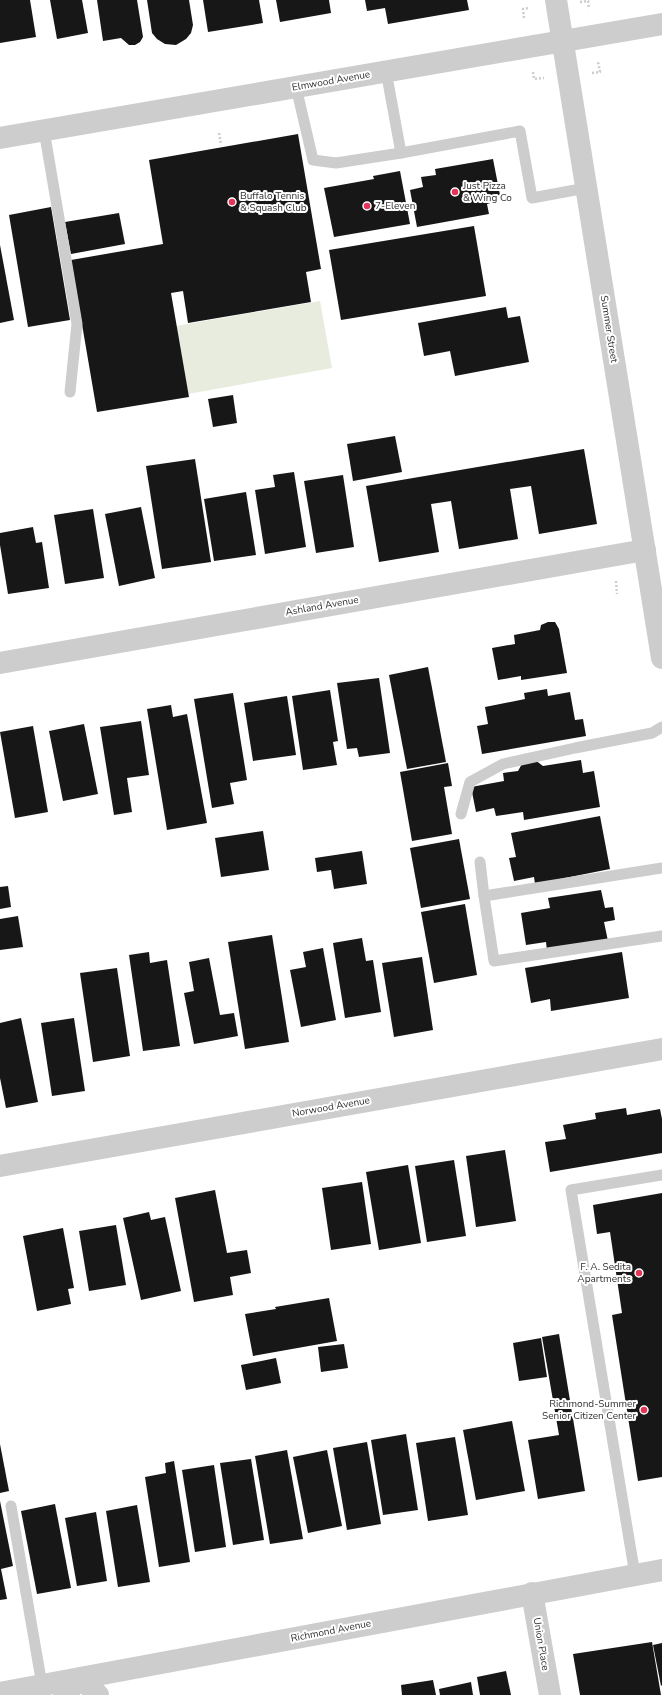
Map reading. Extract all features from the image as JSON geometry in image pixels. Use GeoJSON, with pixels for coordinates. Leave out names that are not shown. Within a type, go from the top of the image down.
{"type":"FeatureCollection","features":[{"type":"Feature","properties":{"kind":"street","name":"Summer Street"},"geometry":{"type":"LineString","coordinates":[[556,0],[662,658]]}},
{"type":"Feature","properties":{"kind":"street","name":"Elmwood Avenue"},"geometry":{"type":"LineString","coordinates":[[0,138],[662,24]]}},
{"type":"Feature","properties":{"kind":"street","name":"Ashland Avenue"},"geometry":{"type":"LineString","coordinates":[[0,663],[645,550]]}},
{"type":"Feature","properties":{"kind":"street","name":"Norwood Avenue"},"geometry":{"type":"LineString","coordinates":[[0,1166],[662,1049]]}},
{"type":"Feature","properties":{"kind":"street","name":"Richmond Avenue"},"geometry":{"type":"LineString","coordinates":[[0,1693],[662,1570]]}},
{"type":"Feature","properties":{"kind":"street","name":"Union Place"},"geometry":{"type":"LineString","coordinates":[[532,1593],[550,1695]]}},
{"type":"Feature","properties":{"kind":"street"},"geometry":{"type":"LineString","coordinates":[[64,1695],[81,1678],[98,1695]]}},
{"type":"Feature","properties":{"kind":"lane"},"geometry":{"type":"LineString","coordinates":[[386,71],[401,153]]}},
{"type":"Feature","properties":{"kind":"lane"},"geometry":{"type":"LineString","coordinates":[[296,87],[313,160],[336,163],[401,153],[520,130],[532,198],[586,188]]}},
{"type":"Feature","properties":{"kind":"lane"},"geometry":{"type":"LineString","coordinates":[[44,130],[77,324],[70,392]]}},
{"type":"Feature","properties":{"kind":"lane"},"geometry":{"type":"LineString","coordinates":[[461,814],[470,782],[503,764],[574,748],[652,733],[662,727]]}},
{"type":"Feature","properties":{"kind":"lane"},"geometry":{"type":"LineString","coordinates":[[480,862],[494,961],[662,936]]}},
{"type":"Feature","properties":{"kind":"lane"},"geometry":{"type":"LineString","coordinates":[[484,896],[662,868]]}},
{"type":"Feature","properties":{"kind":"lane"},"geometry":{"type":"LineString","coordinates":[[635,1575],[571,1190],[662,1175]]}},
{"type":"Feature","properties":{"kind":"lane"},"geometry":{"type":"LineString","coordinates":[[11,1506],[42,1685]]}},
{"type":"Feature","properties":{"kind":"path"},"geometry":{"type":"LineString","coordinates":[[588,1],[589,9]]}},
{"type":"Feature","properties":{"kind":"path"},"geometry":{"type":"LineString","coordinates":[[524,18],[523,9],[530,8]]}},
{"type":"Feature","properties":{"kind":"path"},"geometry":{"type":"LineString","coordinates":[[590,73],[600,72],[598,62]]}},
{"type":"Feature","properties":{"kind":"path"},"geometry":{"type":"LineString","coordinates":[[533,72],[534,79],[547,78]]}},
{"type":"Feature","properties":{"kind":"path"},"geometry":{"type":"LineString","coordinates":[[218,133],[221,144]]}},
{"type":"Feature","properties":{"kind":"path"},"geometry":{"type":"LineString","coordinates":[[616,581],[617,594]]}},
{"type":"Feature","properties":{"kind":"shaded area"},"geometry":{"type":"Polygon","coordinates":[[[320,301],[332,368],[188,394],[176,326],[320,301]]]}},
{"type":"Feature","properties":{"kind":"building"},"geometry":{"type":"Polygon","coordinates":[[[0,0],[30,0],[36,37],[0,43],[0,0]]]}},
{"type":"Feature","properties":{"kind":"building"},"geometry":{"type":"Polygon","coordinates":[[[50,0],[82,0],[88,33],[57,39],[50,0]]]}},
{"type":"Feature","properties":{"kind":"building"},"geometry":{"type":"Polygon","coordinates":[[[97,0],[137,0],[143,37],[140,42],[135,45],[129,45],[121,38],[103,41],[97,0]]]}},
{"type":"Feature","properties":{"kind":"building"},"geometry":{"type":"Polygon","coordinates":[[[147,0],[189,0],[193,25],[191,33],[186,39],[176,45],[165,44],[157,39],[152,33],[147,0]]]}},
{"type":"Feature","properties":{"kind":"building"},"geometry":{"type":"Polygon","coordinates":[[[203,0],[259,0],[263,23],[208,32],[203,0]]]}},
{"type":"Feature","properties":{"kind":"building"},"geometry":{"type":"Polygon","coordinates":[[[276,0],[329,0],[331,13],[280,22],[276,0]]]}},
{"type":"Feature","properties":{"kind":"building"},"geometry":{"type":"Polygon","coordinates":[[[365,0],[467,0],[469,10],[388,24],[385,8],[367,11],[365,0]]]}},
{"type":"Feature","properties":{"kind":"building","name":"Buffalo Tennis & Squash Club"},"geometry":{"type":"Polygon","coordinates":[[[298,134],[321,269],[306,272],[311,302],[188,323],[183,291],[171,293],[189,397],[97,412],[71,260],[163,244],[149,160],[298,134]]]}},
{"type":"Feature","properties":{"kind":"building","name":"Just Pizza & Wing Co"},"geometry":{"type":"Polygon","coordinates":[[[493,159],[500,195],[493,196],[494,202],[487,204],[489,214],[417,227],[410,190],[423,187],[421,177],[436,175],[435,169],[493,159]]]}},
{"type":"Feature","properties":{"kind":"building","name":"7-Eleven"},"geometry":{"type":"Polygon","coordinates":[[[400,171],[410,224],[334,237],[324,188],[374,179],[373,176],[400,171]]]}},
{"type":"Feature","properties":{"kind":"building"},"geometry":{"type":"Polygon","coordinates":[[[51,207],[70,320],[28,327],[9,215],[51,207]]]}},
{"type":"Feature","properties":{"kind":"building"},"geometry":{"type":"Polygon","coordinates":[[[119,213],[125,244],[71,254],[65,222],[119,213]]]}},
{"type":"Feature","properties":{"kind":"building"},"geometry":{"type":"Polygon","coordinates":[[[474,226],[486,296],[341,320],[329,250],[474,226]]]}},
{"type":"Feature","properties":{"kind":"building"},"geometry":{"type":"Polygon","coordinates":[[[0,245],[14,320],[0,323],[0,245]]]}},
{"type":"Feature","properties":{"kind":"building"},"geometry":{"type":"Polygon","coordinates":[[[506,307],[508,318],[520,316],[529,362],[455,376],[450,351],[424,356],[418,323],[506,307]]]}},
{"type":"Feature","properties":{"kind":"building"},"geometry":{"type":"Polygon","coordinates":[[[233,395],[237,423],[213,427],[208,399],[233,395]]]}},
{"type":"Feature","properties":{"kind":"building"},"geometry":{"type":"Polygon","coordinates":[[[395,436],[402,472],[353,481],[347,444],[395,436]]]}},
{"type":"Feature","properties":{"kind":"building"},"geometry":{"type":"Polygon","coordinates":[[[584,449],[597,524],[539,534],[531,486],[510,489],[518,539],[459,549],[451,501],[431,504],[439,552],[379,562],[366,486],[584,449]]]}},
{"type":"Feature","properties":{"kind":"building"},"geometry":{"type":"Polygon","coordinates":[[[195,459],[211,562],[162,569],[146,466],[195,459]]]}},
{"type":"Feature","properties":{"kind":"building"},"geometry":{"type":"Polygon","coordinates":[[[294,472],[306,547],[265,554],[255,490],[275,487],[273,475],[294,472]]]}},
{"type":"Feature","properties":{"kind":"building"},"geometry":{"type":"Polygon","coordinates":[[[343,475],[354,547],[316,553],[304,481],[343,475]]]}},
{"type":"Feature","properties":{"kind":"building"},"geometry":{"type":"Polygon","coordinates":[[[246,492],[256,555],[214,561],[204,499],[246,492]]]}},
{"type":"Feature","properties":{"kind":"building"},"geometry":{"type":"Polygon","coordinates":[[[141,507],[155,578],[119,586],[105,514],[141,507]]]}},
{"type":"Feature","properties":{"kind":"building"},"geometry":{"type":"Polygon","coordinates":[[[93,509],[104,578],[65,584],[54,515],[93,509]]]}},
{"type":"Feature","properties":{"kind":"building"},"geometry":{"type":"Polygon","coordinates":[[[33,527],[36,543],[42,542],[49,588],[8,594],[0,545],[0,533],[33,527]]]}},
{"type":"Feature","properties":{"kind":"building"},"geometry":{"type":"Polygon","coordinates":[[[548,622],[555,622],[559,629],[567,673],[521,680],[521,676],[498,680],[492,648],[515,644],[514,635],[540,630],[541,625],[548,622]]]}},
{"type":"Feature","properties":{"kind":"building"},"geometry":{"type":"Polygon","coordinates":[[[428,667],[446,762],[407,769],[389,675],[428,667]]]}},
{"type":"Feature","properties":{"kind":"building"},"geometry":{"type":"Polygon","coordinates":[[[379,678],[390,753],[359,757],[357,748],[347,749],[337,683],[379,678]]]}},
{"type":"Feature","properties":{"kind":"building"},"geometry":{"type":"Polygon","coordinates":[[[547,689],[548,696],[570,692],[575,720],[583,719],[586,736],[482,754],[477,726],[488,724],[485,707],[525,699],[524,693],[547,689]]]}},
{"type":"Feature","properties":{"kind":"building"},"geometry":{"type":"Polygon","coordinates":[[[330,690],[338,741],[333,742],[337,765],[303,770],[292,696],[330,690]]]}},
{"type":"Feature","properties":{"kind":"building"},"geometry":{"type":"Polygon","coordinates":[[[233,693],[247,780],[230,783],[234,804],[212,808],[194,699],[233,693]]]}},
{"type":"Feature","properties":{"kind":"building"},"geometry":{"type":"Polygon","coordinates":[[[287,696],[296,755],[253,761],[244,703],[287,696]]]}},
{"type":"Feature","properties":{"kind":"building"},"geometry":{"type":"Polygon","coordinates":[[[171,705],[173,717],[187,714],[207,823],[167,830],[147,709],[171,705]]]}},
{"type":"Feature","properties":{"kind":"building"},"geometry":{"type":"Polygon","coordinates":[[[141,721],[149,775],[127,778],[132,812],[114,815],[100,727],[141,721]]]}},
{"type":"Feature","properties":{"kind":"building"},"geometry":{"type":"Polygon","coordinates":[[[84,724],[98,794],[63,801],[49,731],[84,724]]]}},
{"type":"Feature","properties":{"kind":"building"},"geometry":{"type":"Polygon","coordinates":[[[33,726],[48,812],[15,818],[0,732],[33,726]]]}},
{"type":"Feature","properties":{"kind":"building"},"geometry":{"type":"Polygon","coordinates":[[[535,760],[543,766],[581,760],[583,773],[594,771],[600,807],[524,820],[523,812],[496,816],[494,808],[476,812],[471,787],[504,781],[503,773],[518,771],[523,762],[535,760]]]}},
{"type":"Feature","properties":{"kind":"building"},"geometry":{"type":"Polygon","coordinates":[[[448,763],[452,786],[444,787],[452,834],[412,841],[400,772],[448,763]]]}},
{"type":"Feature","properties":{"kind":"building"},"geometry":{"type":"Polygon","coordinates":[[[600,816],[610,869],[535,884],[534,877],[514,881],[509,858],[516,857],[511,833],[600,816]]]}},
{"type":"Feature","properties":{"kind":"building"},"geometry":{"type":"Polygon","coordinates":[[[263,831],[269,870],[221,877],[215,838],[263,831]]]}},
{"type":"Feature","properties":{"kind":"building"},"geometry":{"type":"Polygon","coordinates":[[[459,839],[470,899],[421,908],[410,848],[459,839]]]}},
{"type":"Feature","properties":{"kind":"building"},"geometry":{"type":"Polygon","coordinates":[[[362,851],[367,884],[334,889],[331,870],[317,872],[315,858],[362,851]]]}},
{"type":"Feature","properties":{"kind":"building"},"geometry":{"type":"Polygon","coordinates":[[[8,886],[11,907],[0,909],[0,887],[8,886]]]}},
{"type":"Feature","properties":{"kind":"building"},"geometry":{"type":"Polygon","coordinates":[[[601,890],[605,908],[613,907],[615,920],[604,922],[608,941],[547,951],[546,942],[526,945],[521,913],[550,908],[548,898],[601,890]]]}},
{"type":"Feature","properties":{"kind":"building"},"geometry":{"type":"Polygon","coordinates":[[[465,904],[477,975],[434,983],[421,912],[465,904]]]}},
{"type":"Feature","properties":{"kind":"building"},"geometry":{"type":"Polygon","coordinates":[[[18,916],[23,947],[0,950],[0,919],[18,916]]]}},
{"type":"Feature","properties":{"kind":"building"},"geometry":{"type":"Polygon","coordinates":[[[272,935],[289,1042],[245,1049],[228,942],[272,935]]]}},
{"type":"Feature","properties":{"kind":"building"},"geometry":{"type":"Polygon","coordinates":[[[362,938],[366,961],[373,960],[381,1012],[345,1018],[333,943],[362,938]]]}},
{"type":"Feature","properties":{"kind":"building"},"geometry":{"type":"Polygon","coordinates":[[[323,948],[336,1020],[301,1027],[290,970],[306,967],[303,952],[323,948]]]}},
{"type":"Feature","properties":{"kind":"building"},"geometry":{"type":"Polygon","coordinates":[[[149,952],[150,963],[167,960],[180,1046],[143,1051],[129,955],[149,952]]]}},
{"type":"Feature","properties":{"kind":"building"},"geometry":{"type":"Polygon","coordinates":[[[622,952],[629,998],[551,1011],[550,999],[531,1003],[525,968],[622,952]]]}},
{"type":"Feature","properties":{"kind":"building"},"geometry":{"type":"Polygon","coordinates":[[[422,957],[433,1030],[394,1037],[382,963],[422,957]]]}},
{"type":"Feature","properties":{"kind":"building"},"geometry":{"type":"Polygon","coordinates":[[[209,958],[220,1015],[234,1013],[238,1036],[194,1044],[184,993],[194,991],[189,962],[209,958]]]}},
{"type":"Feature","properties":{"kind":"building"},"geometry":{"type":"Polygon","coordinates":[[[117,968],[130,1056],[93,1062],[80,973],[117,968]]]}},
{"type":"Feature","properties":{"kind":"building"},"geometry":{"type":"Polygon","coordinates":[[[21,1018],[38,1102],[6,1108],[0,1078],[0,1023],[21,1018]]]}},
{"type":"Feature","properties":{"kind":"building"},"geometry":{"type":"Polygon","coordinates":[[[74,1018],[85,1091],[52,1096],[41,1023],[74,1018]]]}},
{"type":"Feature","properties":{"kind":"building"},"geometry":{"type":"Polygon","coordinates":[[[626,1108],[627,1115],[660,1109],[662,1119],[662,1153],[550,1172],[545,1142],[566,1139],[563,1125],[596,1119],[595,1113],[626,1108]]]}},
{"type":"Feature","properties":{"kind":"building"},"geometry":{"type":"Polygon","coordinates":[[[505,1150],[516,1221],[476,1227],[466,1156],[505,1150]]]}},
{"type":"Feature","properties":{"kind":"building"},"geometry":{"type":"Polygon","coordinates":[[[454,1160],[466,1236],[427,1242],[415,1166],[454,1160]]]}},
{"type":"Feature","properties":{"kind":"building"},"geometry":{"type":"Polygon","coordinates":[[[408,1165],[421,1243],[379,1250],[366,1172],[408,1165]]]}},
{"type":"Feature","properties":{"kind":"building"},"geometry":{"type":"Polygon","coordinates":[[[362,1182],[371,1244],[331,1250],[322,1188],[362,1182]]]}},
{"type":"Feature","properties":{"kind":"building"},"geometry":{"type":"Polygon","coordinates":[[[215,1190],[227,1253],[247,1250],[251,1273],[230,1277],[233,1295],[194,1302],[175,1198],[215,1190]]]}},
{"type":"Feature","properties":{"kind":"building"},"geometry":{"type":"Polygon","coordinates":[[[662,1193],[662,1477],[638,1481],[612,1315],[622,1313],[610,1232],[597,1234],[593,1205],[662,1193]]]}},
{"type":"Feature","properties":{"kind":"building"},"geometry":{"type":"Polygon","coordinates":[[[149,1212],[151,1220],[165,1217],[181,1291],[141,1300],[123,1218],[149,1212]]]}},
{"type":"Feature","properties":{"kind":"building"},"geometry":{"type":"Polygon","coordinates":[[[116,1225],[126,1285],[89,1291],[79,1231],[116,1225]]]}},
{"type":"Feature","properties":{"kind":"building"},"geometry":{"type":"Polygon","coordinates":[[[63,1228],[74,1288],[68,1289],[71,1304],[37,1311],[23,1236],[63,1228]]]}},
{"type":"Feature","properties":{"kind":"building"},"geometry":{"type":"Polygon","coordinates":[[[329,1298],[337,1341],[253,1356],[245,1314],[276,1309],[275,1307],[329,1298]]]}},
{"type":"Feature","properties":{"kind":"building"},"geometry":{"type":"Polygon","coordinates":[[[559,1334],[585,1491],[538,1499],[528,1440],[559,1435],[542,1337],[559,1334]]]}},
{"type":"Feature","properties":{"kind":"building"},"geometry":{"type":"Polygon","coordinates":[[[541,1338],[547,1377],[519,1381],[513,1343],[541,1338]]]}},
{"type":"Feature","properties":{"kind":"building"},"geometry":{"type":"Polygon","coordinates":[[[344,1344],[348,1368],[321,1372],[318,1347],[344,1344]]]}},
{"type":"Feature","properties":{"kind":"building"},"geometry":{"type":"Polygon","coordinates":[[[276,1358],[281,1383],[246,1390],[241,1365],[276,1358]]]}},
{"type":"Feature","properties":{"kind":"building"},"geometry":{"type":"Polygon","coordinates":[[[512,1421],[525,1491],[476,1500],[463,1430],[512,1421]]]}},
{"type":"Feature","properties":{"kind":"building"},"geometry":{"type":"Polygon","coordinates":[[[406,1434],[418,1510],[383,1515],[371,1440],[406,1434]]]}},
{"type":"Feature","properties":{"kind":"building"},"geometry":{"type":"Polygon","coordinates":[[[455,1437],[468,1515],[428,1521],[416,1443],[455,1437]]]}},
{"type":"Feature","properties":{"kind":"building"},"geometry":{"type":"Polygon","coordinates":[[[367,1442],[381,1524],[347,1530],[333,1448],[367,1442]]]}},
{"type":"Feature","properties":{"kind":"building"},"geometry":{"type":"Polygon","coordinates":[[[0,1444],[9,1491],[0,1493],[0,1444]]]}},
{"type":"Feature","properties":{"kind":"building"},"geometry":{"type":"Polygon","coordinates":[[[287,1450],[303,1539],[270,1544],[255,1456],[287,1450]]]}},
{"type":"Feature","properties":{"kind":"building"},"geometry":{"type":"Polygon","coordinates":[[[327,1450],[342,1526],[308,1533],[293,1457],[327,1450]]]}},
{"type":"Feature","properties":{"kind":"building"},"geometry":{"type":"Polygon","coordinates":[[[251,1459],[264,1540],[233,1545],[220,1463],[251,1459]]]}},
{"type":"Feature","properties":{"kind":"building"},"geometry":{"type":"Polygon","coordinates":[[[174,1461],[190,1562],[159,1567],[145,1477],[166,1473],[165,1463],[174,1461]]]}},
{"type":"Feature","properties":{"kind":"building"},"geometry":{"type":"Polygon","coordinates":[[[214,1465],[226,1547],[195,1552],[182,1470],[214,1465]]]}},
{"type":"Feature","properties":{"kind":"building"},"geometry":{"type":"Polygon","coordinates":[[[0,1501],[13,1566],[1,1569],[7,1599],[0,1600],[0,1501]]]}},
{"type":"Feature","properties":{"kind":"building"},"geometry":{"type":"Polygon","coordinates":[[[55,1504],[71,1588],[37,1594],[21,1511],[55,1504]]]}},
{"type":"Feature","properties":{"kind":"building"},"geometry":{"type":"Polygon","coordinates":[[[137,1505],[150,1582],[118,1587],[106,1511],[137,1505]]]}},
{"type":"Feature","properties":{"kind":"building"},"geometry":{"type":"Polygon","coordinates":[[[96,1512],[107,1581],[77,1586],[65,1518],[96,1512]]]}},
{"type":"Feature","properties":{"kind":"building"},"geometry":{"type":"Polygon","coordinates":[[[652,1642],[661,1695],[580,1695],[573,1654],[652,1642]]]}},
{"type":"Feature","properties":{"kind":"building"},"geometry":{"type":"Polygon","coordinates":[[[662,1643],[662,1685],[661,1686],[653,1645],[662,1643]]]}},
{"type":"Feature","properties":{"kind":"building"},"geometry":{"type":"Polygon","coordinates":[[[506,1671],[511,1695],[480,1695],[477,1677],[506,1671]]]}},
{"type":"Feature","properties":{"kind":"building"},"geometry":{"type":"Polygon","coordinates":[[[433,1680],[436,1695],[402,1695],[401,1685],[433,1680]]]}},
{"type":"Feature","properties":{"kind":"building"},"geometry":{"type":"Polygon","coordinates":[[[471,1682],[473,1695],[440,1695],[439,1689],[471,1682]]]}},
{"type":"Feature","properties":{"kind":"place","name":"Just Pizza & Wing Co"},"geometry":{"type":"Point","coordinates":[455,192]}},
{"type":"Feature","properties":{"kind":"place","name":"Buffalo Tennis & Squash Club"},"geometry":{"type":"Point","coordinates":[232,202]}},
{"type":"Feature","properties":{"kind":"place","name":"7-Eleven"},"geometry":{"type":"Point","coordinates":[367,206]}},
{"type":"Feature","properties":{"kind":"place","name":"F. A. Sedita Apartments"},"geometry":{"type":"Point","coordinates":[639,1273]}},
{"type":"Feature","properties":{"kind":"place","name":"Richmond-Summer Senior Citizen Center"},"geometry":{"type":"Point","coordinates":[644,1410]}}]}
